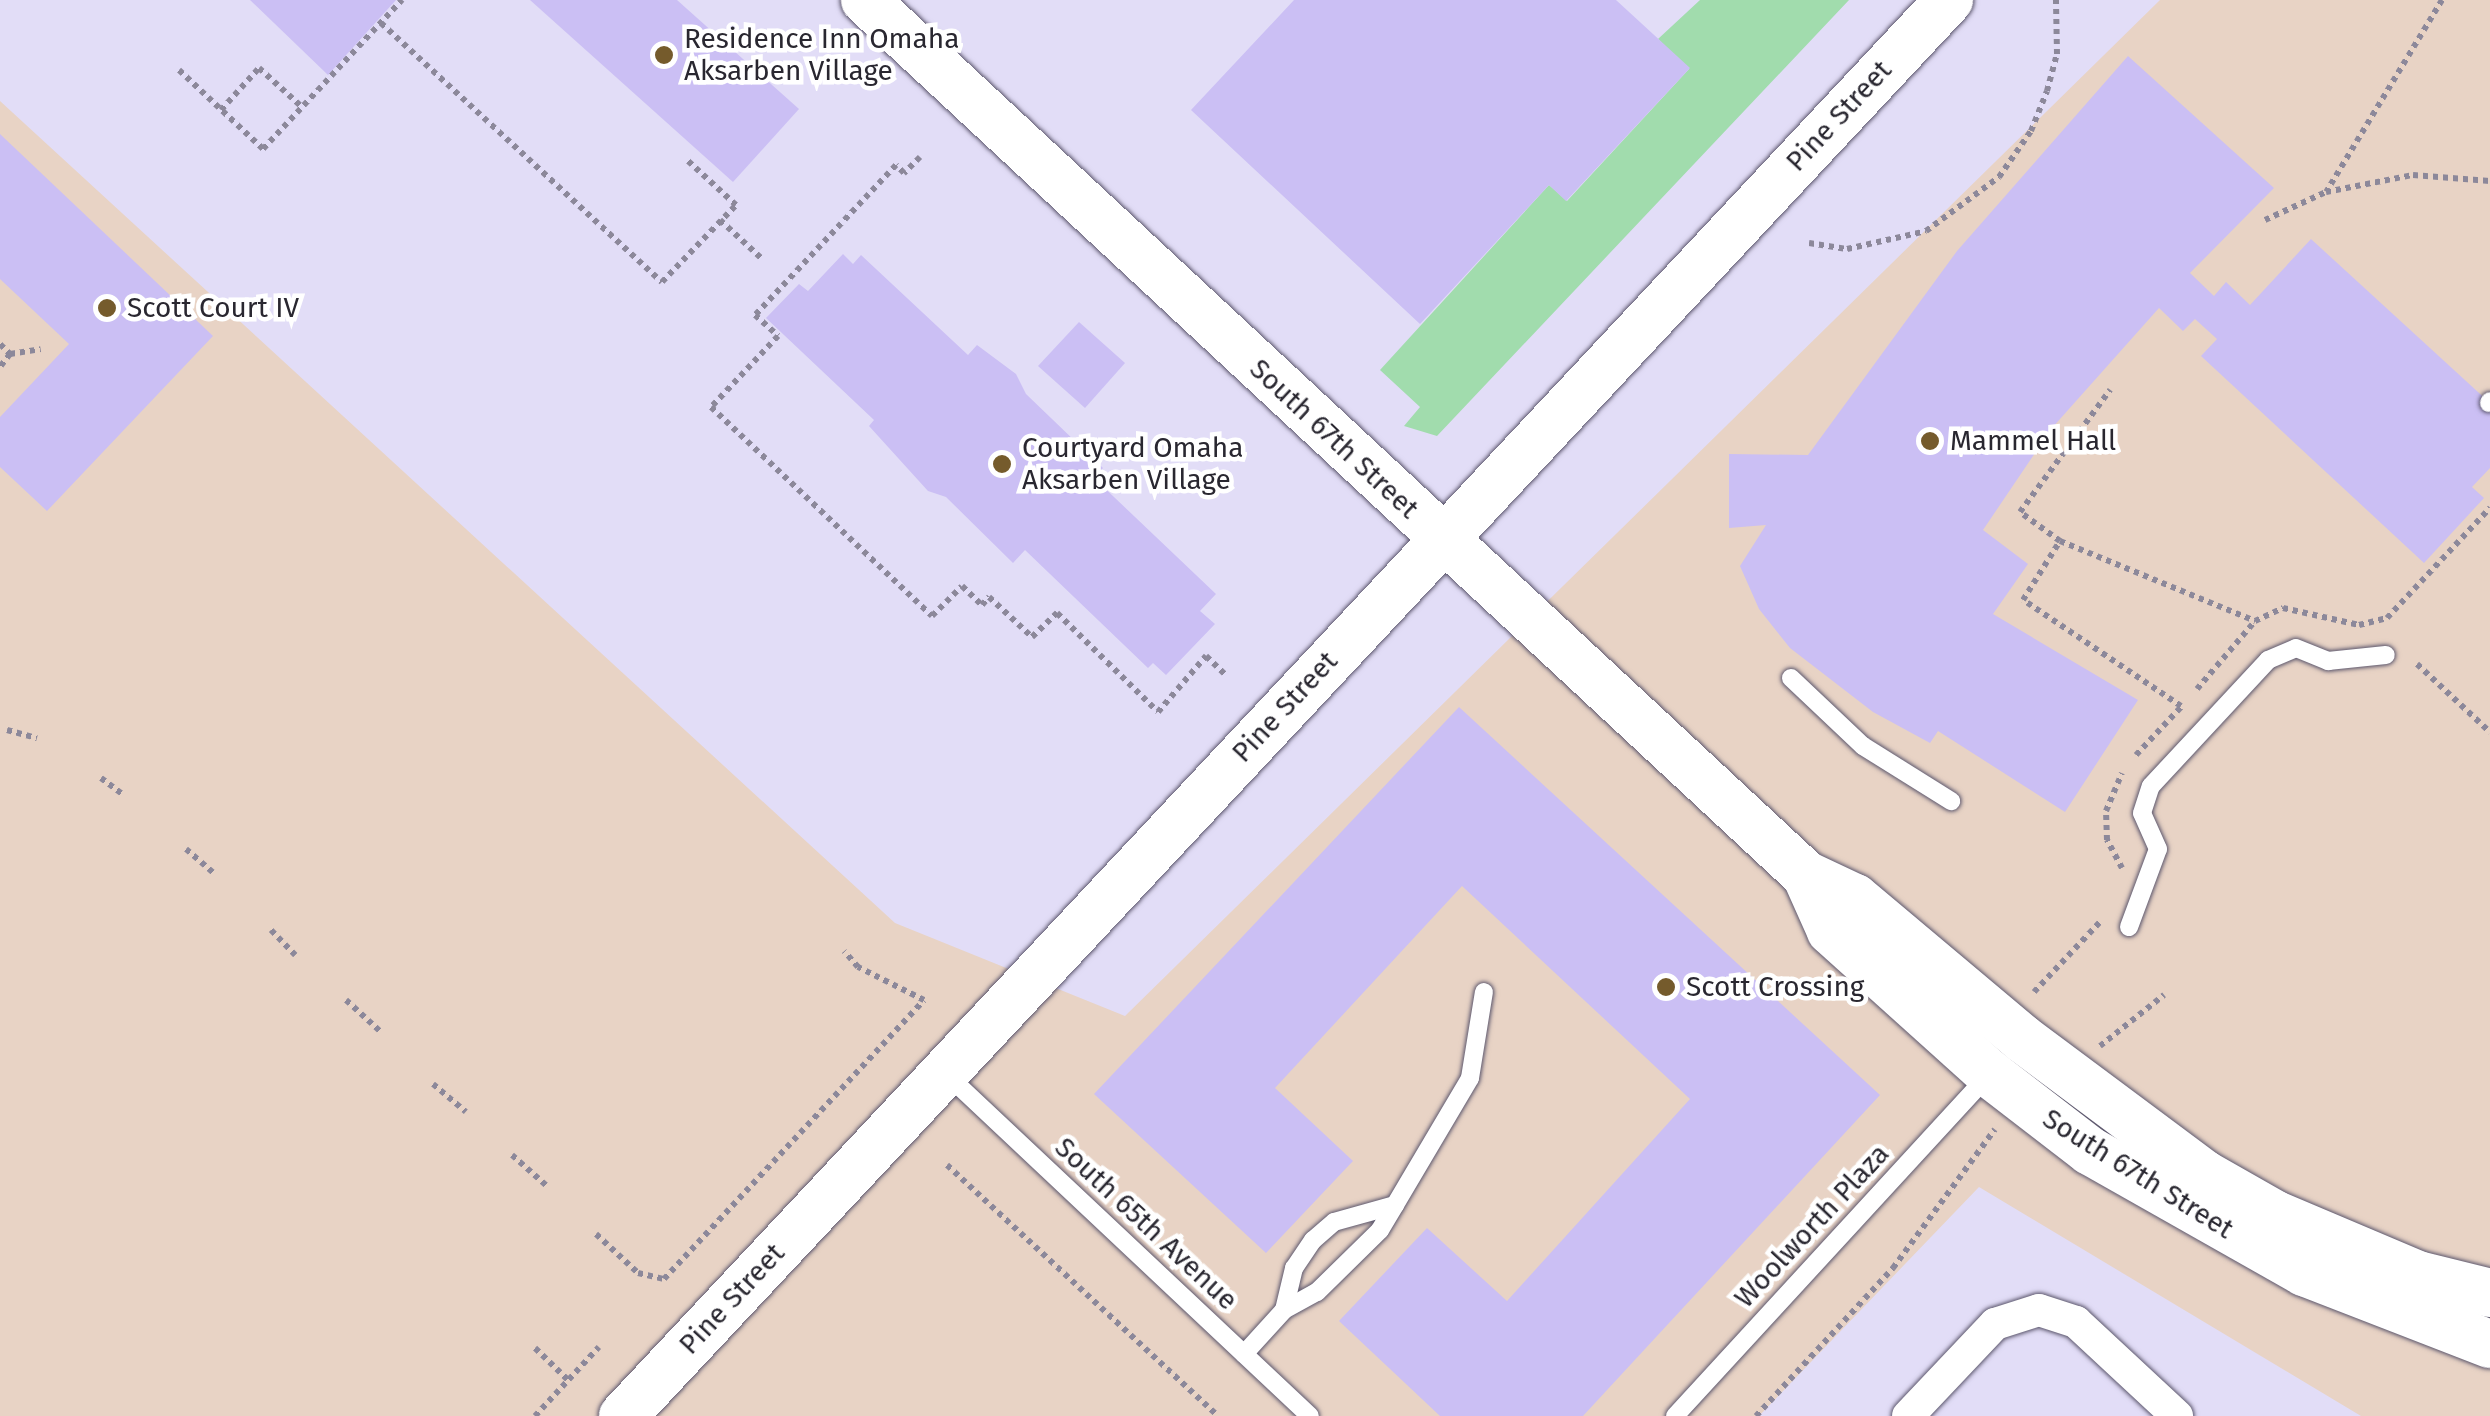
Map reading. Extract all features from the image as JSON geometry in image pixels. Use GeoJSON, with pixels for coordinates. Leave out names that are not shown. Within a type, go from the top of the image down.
{"type":"FeatureCollection","features":[{"type":"Feature","properties":{"kind":"main road","name":"South 67th Street"},"geometry":{"type":"LineString","coordinates":[[865,0],[1806,876],[1855,898],[2023,1039],[2204,1174],[2274,1214],[2418,1275],[2490,1293]]}},
{"type":"Feature","properties":{"kind":"main road","name":"Pine Street"},"geometry":{"type":"LineString","coordinates":[[623,1416],[1948,0]]}},
{"type":"Feature","properties":{"kind":"main road","name":"South 67th Street"},"geometry":{"type":"LineString","coordinates":[[1806,876],[1831,931],[1990,1074],[2090,1151],[2177,1206],[2332,1285],[2487,1341]]}},
{"type":"Feature","properties":{"kind":"street"},"geometry":{"type":"LineString","coordinates":[[1908,1416],[1995,1324],[2039,1310],[2076,1322],[2176,1416]]}},
{"type":"Feature","properties":{"kind":"lane"},"geometry":{"type":"LineString","coordinates":[[2129,927],[2158,849],[2142,813],[2151,786],[2268,660],[2296,648],[2328,662],[2386,656]]}},
{"type":"Feature","properties":{"kind":"lane"},"geometry":{"type":"LineString","coordinates":[[1791,678],[1863,746],[1951,801]]}},
{"type":"Feature","properties":{"kind":"lane"},"geometry":{"type":"LineString","coordinates":[[1244,1354],[1284,1310],[1316,1292],[1396,1206],[1470,1078],[1484,992]]}},
{"type":"Feature","properties":{"kind":"lane","name":"South 65th Avenue"},"geometry":{"type":"LineString","coordinates":[[944,1072],[1310,1416]]}},
{"type":"Feature","properties":{"kind":"lane","name":"Woolworth Plaza"},"geometry":{"type":"LineString","coordinates":[[1675,1416],[1990,1074]]}},
{"type":"Feature","properties":{"kind":"lane"},"geometry":{"type":"LineString","coordinates":[[1284,1310],[1294,1268],[1313,1240],[1334,1222],[1396,1206]]}},
{"type":"Feature","properties":{"kind":"path"},"geometry":{"type":"LineString","coordinates":[[178,70],[263,149],[402,0]]}},
{"type":"Feature","properties":{"kind":"path"},"geometry":{"type":"LineString","coordinates":[[1809,243],[1848,249],[1926,231],[1999,177],[2031,131],[2047,91],[2056,54],[2056,0]]}},
{"type":"Feature","properties":{"kind":"path"},"geometry":{"type":"LineString","coordinates":[[2326,192],[2442,0]]}},
{"type":"Feature","properties":{"kind":"path"},"geometry":{"type":"LineString","coordinates":[[381,23],[662,282],[736,205],[688,161]]}},
{"type":"Feature","properties":{"kind":"path"},"geometry":{"type":"LineString","coordinates":[[221,110],[259,68],[302,107]]}},
{"type":"Feature","properties":{"kind":"path"},"geometry":{"type":"LineString","coordinates":[[920,158],[904,173],[896,164],[755,315],[778,336],[712,407],[932,616],[962,586],[982,605],[989,597],[1032,637],[1057,614],[1158,712],[1206,656],[1227,676]]}},
{"type":"Feature","properties":{"kind":"path"},"geometry":{"type":"LineString","coordinates":[[2265,220],[2326,192],[2413,175],[2490,180]]}},
{"type":"Feature","properties":{"kind":"path"},"geometry":{"type":"LineString","coordinates":[[720,220],[761,258]]}},
{"type":"Feature","properties":{"kind":"path"},"geometry":{"type":"LineString","coordinates":[[0,344],[10,354]]}},
{"type":"Feature","properties":{"kind":"path"},"geometry":{"type":"LineString","coordinates":[[0,367],[10,354],[41,349]]}},
{"type":"Feature","properties":{"kind":"path"},"geometry":{"type":"LineString","coordinates":[[2110,390],[2020,512],[2060,541],[2254,621]]}},
{"type":"Feature","properties":{"kind":"path"},"geometry":{"type":"LineString","coordinates":[[2060,541],[2023,600],[2181,706]]}},
{"type":"Feature","properties":{"kind":"path"},"geometry":{"type":"LineString","coordinates":[[2417,664],[2490,732]]}},
{"type":"Feature","properties":{"kind":"path"},"geometry":{"type":"LineString","coordinates":[[7,730],[37,738]]}},
{"type":"Feature","properties":{"kind":"path"},"geometry":{"type":"LineString","coordinates":[[102,778],[122,794]]}},
{"type":"Feature","properties":{"kind":"path"},"geometry":{"type":"LineString","coordinates":[[186,849],[214,873]]}},
{"type":"Feature","properties":{"kind":"path"},"geometry":{"type":"LineString","coordinates":[[270,930],[295,955]]}},
{"type":"Feature","properties":{"kind":"path"},"geometry":{"type":"LineString","coordinates":[[596,1234],[638,1273],[664,1279],[924,1000],[858,967],[844,951]]}},
{"type":"Feature","properties":{"kind":"path"},"geometry":{"type":"LineString","coordinates":[[2092,1057],[2109,1032],[2144,1016],[2164,996]]}},
{"type":"Feature","properties":{"kind":"path"},"geometry":{"type":"LineString","coordinates":[[346,1000],[382,1033]]}},
{"type":"Feature","properties":{"kind":"path"},"geometry":{"type":"LineString","coordinates":[[434,1084],[466,1112]]}},
{"type":"Feature","properties":{"kind":"path"},"geometry":{"type":"LineString","coordinates":[[1756,1416],[1893,1268],[1998,1126],[2004,1130]]}},
{"type":"Feature","properties":{"kind":"path"},"geometry":{"type":"LineString","coordinates":[[512,1155],[548,1186]]}},
{"type":"Feature","properties":{"kind":"path"},"geometry":{"type":"LineString","coordinates":[[947,1165],[1213,1415]]}},
{"type":"Feature","properties":{"kind":"path"},"geometry":{"type":"LineString","coordinates":[[535,1416],[599,1347]]}},
{"type":"Feature","properties":{"kind":"path"},"geometry":{"type":"LineString","coordinates":[[535,1348],[568,1380]]}},
{"type":"Feature","properties":{"kind":"shaded area"},"geometry":{"type":"Polygon","coordinates":[[[2160,0],[2490,0],[2490,1416],[2361,1416],[1979,1187],[1759,1416],[0,1416],[0,101],[895,923],[1125,1016],[2160,0]]]}},
{"type":"Feature","properties":{"kind":"green space"},"geometry":{"type":"Polygon","coordinates":[[[1700,0],[1849,0],[1437,436],[1404,426],[1420,407],[1380,370],[1549,185],[1567,201],[1689,69],[1658,39],[1700,0]]]}},
{"type":"Feature","properties":{"kind":"building"},"geometry":{"type":"Polygon","coordinates":[[[250,0],[396,0],[328,75],[250,0]]]}},
{"type":"Feature","properties":{"kind":"building","name":"Residence Inn Omaha Aksarben Village"},"geometry":{"type":"Polygon","coordinates":[[[530,0],[677,0],[799,109],[733,182],[530,0]]]}},
{"type":"Feature","properties":{"kind":"building"},"geometry":{"type":"Polygon","coordinates":[[[1294,0],[1616,0],[1690,68],[1566,201],[1549,185],[1420,324],[1191,110],[1294,0]]]}},
{"type":"Feature","properties":{"kind":"building","name":"Mammel Hall"},"geometry":{"type":"Polygon","coordinates":[[[2128,56],[2274,188],[2190,273],[2214,296],[2226,282],[2250,305],[2311,239],[2490,403],[2490,468],[2472,487],[2484,498],[2424,563],[2201,356],[2217,339],[2195,319],[2183,331],[2159,308],[2052,428],[1983,530],[2028,564],[1993,614],[2138,700],[2065,812],[1938,731],[1930,743],[1873,712],[1790,648],[1759,609],[1740,566],[1766,525],[1729,528],[1729,454],[1808,455],[1957,251],[2128,56]]]}},
{"type":"Feature","properties":{"kind":"building","name":"Scott Court IV"},"geometry":{"type":"Polygon","coordinates":[[[0,134],[213,336],[47,511],[0,467],[0,417],[69,344],[0,279],[0,134]]]}},
{"type":"Feature","properties":{"kind":"building","name":"Courtyard Omaha Aksarben Village"},"geometry":{"type":"Polygon","coordinates":[[[843,254],[853,264],[861,255],[968,355],[977,345],[1016,374],[1026,394],[1103,468],[1094,478],[1216,594],[1200,611],[1215,624],[1166,675],[1153,663],[1148,668],[1025,550],[1013,563],[946,497],[928,491],[869,426],[874,420],[766,318],[799,284],[808,291],[843,254]]]}},
{"type":"Feature","properties":{"kind":"building"},"geometry":{"type":"Polygon","coordinates":[[[1079,322],[1125,363],[1085,408],[1038,366],[1079,322]]]}},
{"type":"Feature","properties":{"kind":"building","name":"Scott Crossing"},"geometry":{"type":"Polygon","coordinates":[[[1459,707],[1880,1095],[1583,1416],[1440,1416],[1339,1321],[1427,1228],[1507,1301],[1690,1099],[1462,886],[1275,1088],[1353,1161],[1266,1253],[1094,1094],[1459,707]]]}},
{"type":"Feature","properties":{"kind":"place","name":"Residence Inn Omaha Aksarben Village"},"geometry":{"type":"Point","coordinates":[664,55]}},
{"type":"Feature","properties":{"kind":"place","name":"Scott Court IV"},"geometry":{"type":"Point","coordinates":[107,308]}},
{"type":"Feature","properties":{"kind":"place","name":"Mammel Hall"},"geometry":{"type":"Point","coordinates":[1930,441]}},
{"type":"Feature","properties":{"kind":"place","name":"Courtyard Omaha Aksarben Village"},"geometry":{"type":"Point","coordinates":[1002,464]}},
{"type":"Feature","properties":{"kind":"place","name":"Scott Crossing"},"geometry":{"type":"Point","coordinates":[1666,987]}}]}
